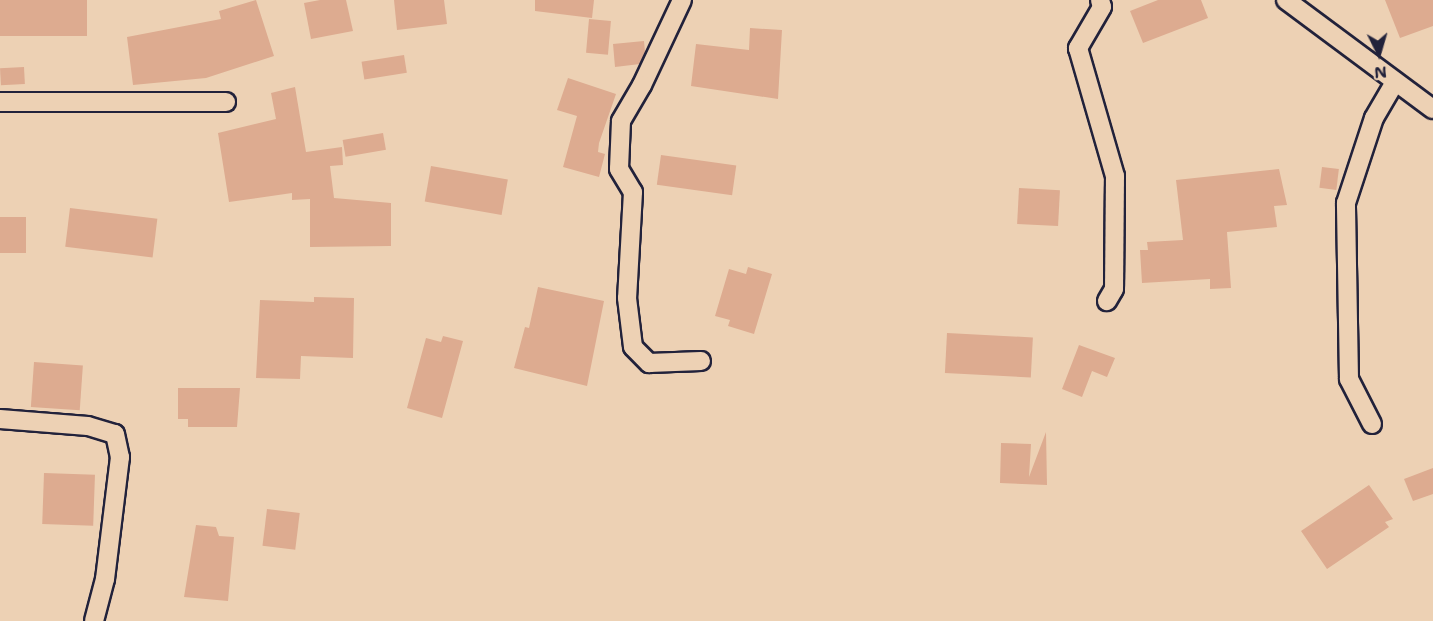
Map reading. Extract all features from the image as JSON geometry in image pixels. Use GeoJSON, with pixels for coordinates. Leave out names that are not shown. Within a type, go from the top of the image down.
{"type":"FeatureCollection","features":[{"type":"Feature","properties":{"kind":"street"},"geometry":{"type":"LineString","coordinates":[[682,0],[642,85],[621,121],[619,169],[633,192],[627,298],[633,347],[649,363],[701,361]]}},
{"type":"Feature","properties":{"kind":"street"},"geometry":{"type":"LineString","coordinates":[[1100,0],[1102,7],[1078,48],[1115,176],[1114,278],[1107,301]]}},
{"type":"Feature","properties":{"kind":"street"},"geometry":{"type":"LineString","coordinates":[[1286,0],[1433,109]]}},
{"type":"Feature","properties":{"kind":"street"},"geometry":{"type":"LineString","coordinates":[[1372,424],[1349,378],[1346,203],[1374,118],[1395,82]]}},
{"type":"Feature","properties":{"kind":"street"},"geometry":{"type":"LineString","coordinates":[[0,102],[226,102]]}},
{"type":"Feature","properties":{"kind":"street"},"geometry":{"type":"LineString","coordinates":[[0,419],[49,421],[115,434],[120,457],[105,579],[94,621]]}},
{"type":"Feature","properties":{"kind":"building"},"geometry":{"type":"Polygon","coordinates":[[[0,0],[87,0],[87,36],[0,36],[0,0]]]}},
{"type":"Feature","properties":{"kind":"building"},"geometry":{"type":"Polygon","coordinates":[[[256,0],[274,56],[206,78],[133,85],[127,37],[221,19],[219,11],[256,0]]]}},
{"type":"Feature","properties":{"kind":"building"},"geometry":{"type":"Polygon","coordinates":[[[320,0],[346,0],[353,31],[311,39],[304,3],[320,0]]]}},
{"type":"Feature","properties":{"kind":"building"},"geometry":{"type":"Polygon","coordinates":[[[394,0],[444,0],[447,24],[397,30],[394,0]]]}},
{"type":"Feature","properties":{"kind":"building"},"geometry":{"type":"Polygon","coordinates":[[[535,0],[594,0],[592,18],[535,11],[535,0]]]}},
{"type":"Feature","properties":{"kind":"building"},"geometry":{"type":"Polygon","coordinates":[[[1158,0],[1201,0],[1208,18],[1143,43],[1130,11],[1158,0]]]}},
{"type":"Feature","properties":{"kind":"building"},"geometry":{"type":"Polygon","coordinates":[[[1385,0],[1433,0],[1433,26],[1400,38],[1385,0]]]}},
{"type":"Feature","properties":{"kind":"building"},"geometry":{"type":"Polygon","coordinates":[[[589,19],[611,21],[608,55],[586,53],[589,19]]]}},
{"type":"Feature","properties":{"kind":"building"},"geometry":{"type":"Polygon","coordinates":[[[750,28],[782,30],[778,99],[691,86],[696,44],[749,50],[750,28]]]}},
{"type":"Feature","properties":{"kind":"building"},"geometry":{"type":"Polygon","coordinates":[[[644,41],[645,52],[640,64],[615,67],[613,44],[644,41]]]}},
{"type":"Feature","properties":{"kind":"building"},"geometry":{"type":"Polygon","coordinates":[[[404,55],[407,73],[364,80],[362,62],[404,55]]]}},
{"type":"Feature","properties":{"kind":"building"},"geometry":{"type":"Polygon","coordinates":[[[24,67],[25,84],[1,85],[0,68],[24,67]]]}},
{"type":"Feature","properties":{"kind":"building"},"geometry":{"type":"Polygon","coordinates":[[[568,78],[616,94],[599,143],[598,152],[605,154],[599,177],[563,167],[577,116],[557,110],[568,78]]]}},
{"type":"Feature","properties":{"kind":"building"},"geometry":{"type":"Polygon","coordinates":[[[295,87],[306,152],[342,147],[343,165],[330,166],[334,198],[391,203],[391,246],[310,247],[310,199],[292,200],[292,193],[229,202],[218,133],[276,119],[271,93],[295,87]]]}},
{"type":"Feature","properties":{"kind":"building"},"geometry":{"type":"Polygon","coordinates":[[[383,133],[386,150],[346,157],[343,140],[383,133]]]}},
{"type":"Feature","properties":{"kind":"building"},"geometry":{"type":"Polygon","coordinates":[[[661,155],[736,166],[732,195],[657,185],[661,155]]]}},
{"type":"Feature","properties":{"kind":"building"},"geometry":{"type":"Polygon","coordinates":[[[431,166],[508,180],[502,215],[425,201],[431,166]]]}},
{"type":"Feature","properties":{"kind":"building"},"geometry":{"type":"Polygon","coordinates":[[[1322,167],[1339,169],[1336,190],[1319,188],[1322,167]]]}},
{"type":"Feature","properties":{"kind":"building"},"geometry":{"type":"Polygon","coordinates":[[[1279,169],[1287,205],[1274,206],[1277,227],[1227,232],[1231,288],[1210,289],[1210,279],[1142,283],[1140,250],[1148,250],[1147,242],[1183,240],[1176,180],[1279,169]]]}},
{"type":"Feature","properties":{"kind":"building"},"geometry":{"type":"Polygon","coordinates":[[[1019,188],[1060,190],[1058,226],[1017,224],[1019,188]]]}},
{"type":"Feature","properties":{"kind":"building"},"geometry":{"type":"Polygon","coordinates":[[[70,208],[157,219],[153,257],[65,247],[70,208]]]}},
{"type":"Feature","properties":{"kind":"building"},"geometry":{"type":"Polygon","coordinates":[[[0,217],[26,217],[26,253],[0,253],[0,217]]]}},
{"type":"Feature","properties":{"kind":"building"},"geometry":{"type":"Polygon","coordinates":[[[748,267],[772,274],[754,334],[728,326],[730,320],[715,316],[729,269],[746,274],[748,267]]]}},
{"type":"Feature","properties":{"kind":"building"},"geometry":{"type":"Polygon","coordinates":[[[538,287],[604,301],[587,386],[514,368],[525,327],[529,328],[538,287]]]}},
{"type":"Feature","properties":{"kind":"building"},"geometry":{"type":"Polygon","coordinates":[[[314,297],[354,298],[353,358],[301,356],[300,379],[256,378],[260,300],[314,302],[314,297]]]}},
{"type":"Feature","properties":{"kind":"building"},"geometry":{"type":"Polygon","coordinates":[[[947,333],[1033,338],[1031,377],[945,373],[947,333]]]}},
{"type":"Feature","properties":{"kind":"building"},"geometry":{"type":"Polygon","coordinates":[[[443,336],[463,341],[442,418],[407,408],[426,338],[441,342],[443,336]]]}},
{"type":"Feature","properties":{"kind":"building"},"geometry":{"type":"Polygon","coordinates":[[[1079,345],[1115,358],[1107,377],[1092,371],[1082,397],[1062,389],[1079,345]]]}},
{"type":"Feature","properties":{"kind":"building"},"geometry":{"type":"Polygon","coordinates":[[[34,362],[83,365],[80,410],[31,407],[34,362]]]}},
{"type":"Feature","properties":{"kind":"building"},"geometry":{"type":"Polygon","coordinates":[[[178,388],[240,388],[237,427],[188,427],[188,419],[178,419],[178,388]]]}},
{"type":"Feature","properties":{"kind":"building"},"geometry":{"type":"Polygon","coordinates":[[[1046,432],[1047,485],[1000,483],[1001,443],[1031,444],[1029,477],[1046,432]]]}},
{"type":"Feature","properties":{"kind":"building"},"geometry":{"type":"Polygon","coordinates":[[[1433,468],[1433,494],[1413,501],[1404,479],[1433,468]]]}},
{"type":"Feature","properties":{"kind":"building"},"geometry":{"type":"Polygon","coordinates":[[[44,473],[95,475],[93,526],[42,524],[44,473]]]}},
{"type":"Feature","properties":{"kind":"building"},"geometry":{"type":"Polygon","coordinates":[[[1369,485],[1393,519],[1385,522],[1389,527],[1327,569],[1301,531],[1369,485]]]}},
{"type":"Feature","properties":{"kind":"building"},"geometry":{"type":"Polygon","coordinates":[[[267,509],[300,513],[295,550],[262,546],[267,509]]]}},
{"type":"Feature","properties":{"kind":"building"},"geometry":{"type":"Polygon","coordinates":[[[196,525],[216,527],[219,536],[234,537],[228,601],[184,597],[196,525]]]}}]}
